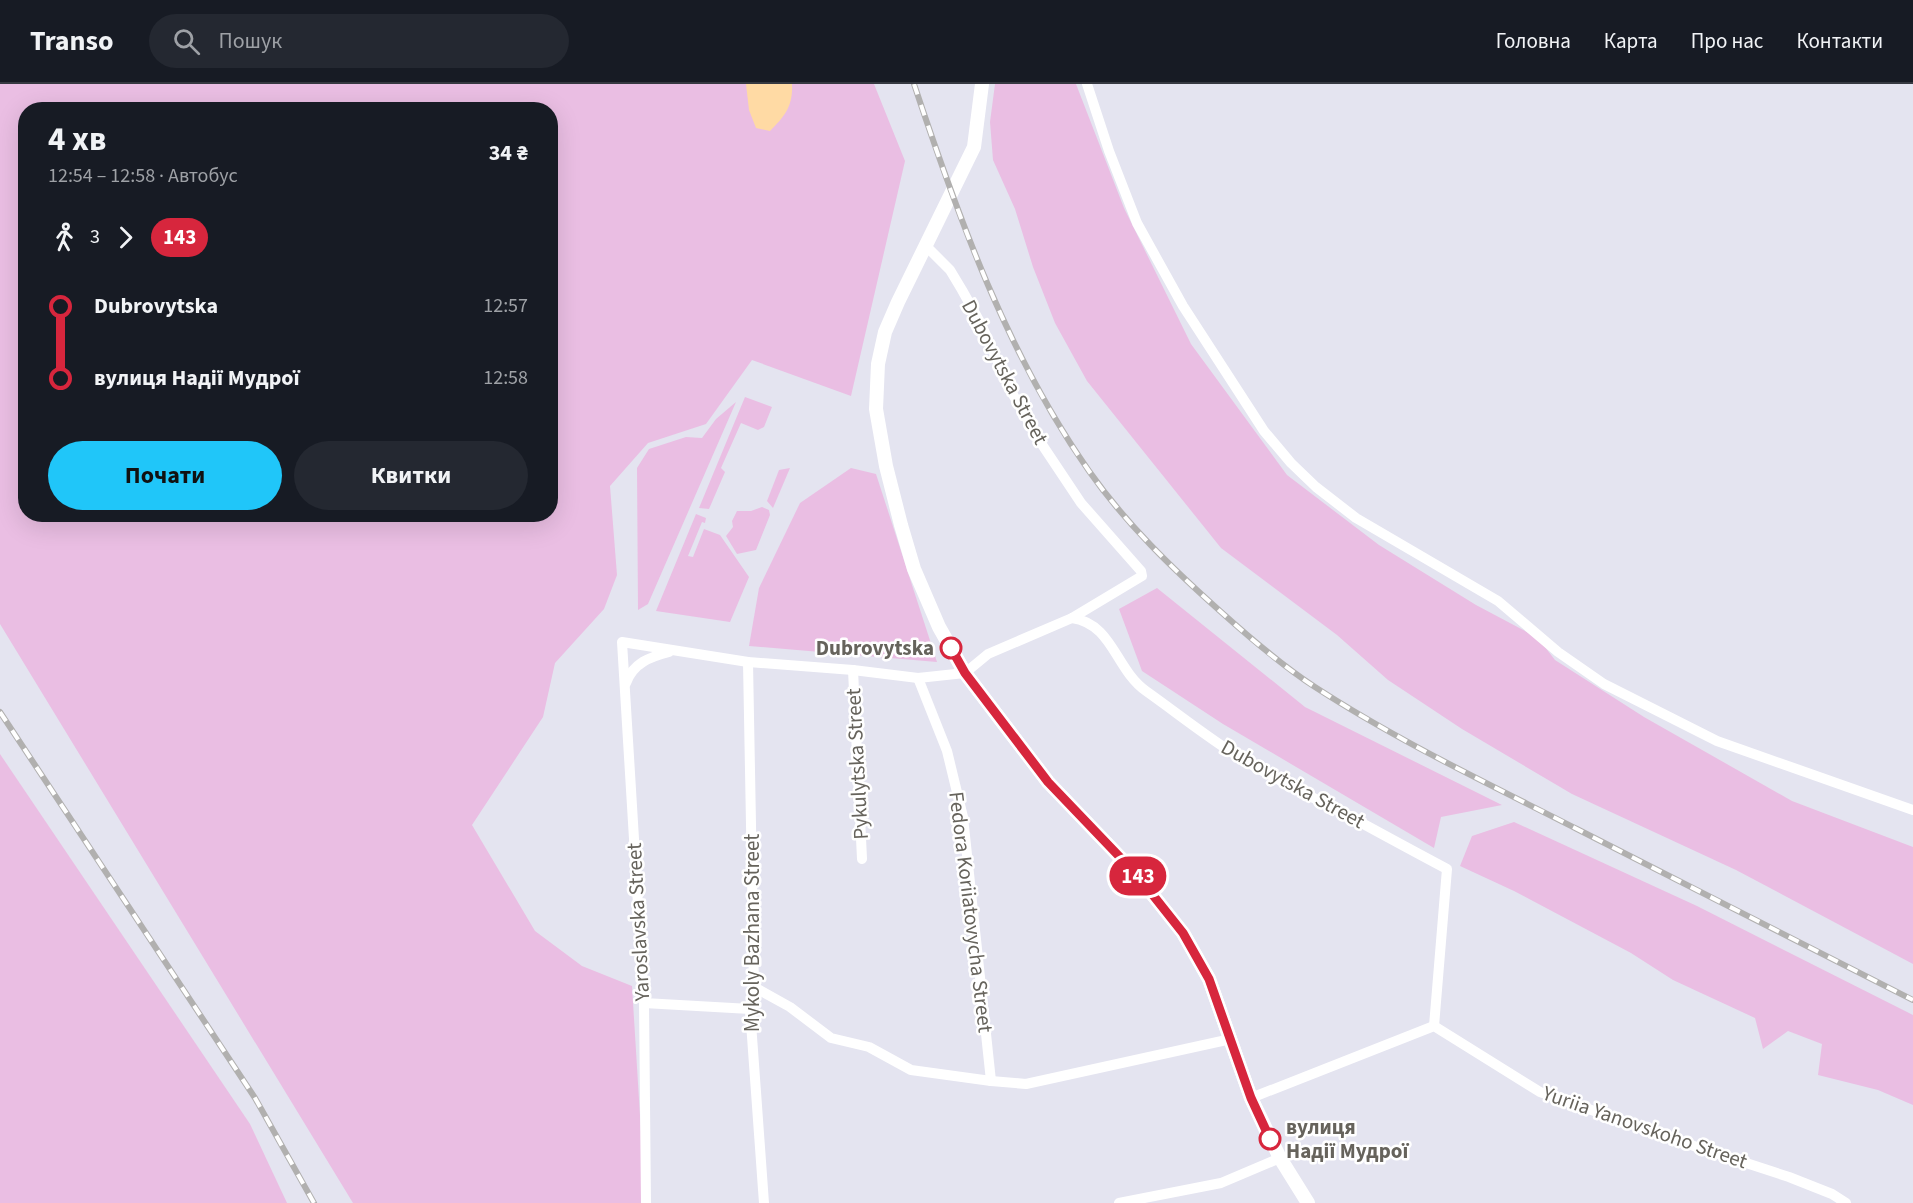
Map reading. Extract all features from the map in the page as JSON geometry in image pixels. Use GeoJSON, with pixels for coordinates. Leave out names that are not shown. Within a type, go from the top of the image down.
{"type":"FeatureCollection","features":[{"type":"Feature","properties":{"kind":"main road"},"geometry":{"type":"LineString","coordinates":[[982,84],[974,147],[885,332],[878,364],[876,409],[886,466],[914,569],[939,627],[965,673],[1048,782],[1137,875],[1183,933],[1209,979],[1251,1098],[1280,1158],[1308,1203]]}},
{"type":"Feature","properties":{"kind":"street"},"geometry":{"type":"LineString","coordinates":[[1087,84],[1137,223],[1183,306],[1264,431],[1291,463],[1316,487],[1356,518],[1498,601],[1558,652],[1604,684],[1718,741],[1913,810]]}},
{"type":"Feature","properties":{"kind":"street","name":"Dubovytska Street"},"geometry":{"type":"LineString","coordinates":[[926,246],[950,270],[962,290],[981,324],[1011,391],[1039,440],[1081,503],[1141,571],[1142,576],[1072,618],[988,654],[965,673]]}},
{"type":"Feature","properties":{"kind":"street","name":"Dubovytska Street"},"geometry":{"type":"LineString","coordinates":[[1072,618],[1092,624],[1102,634],[1134,683],[1238,757],[1311,799],[1447,869],[1434,1026]]}},
{"type":"Feature","properties":{"kind":"street","name":"Yaroslavska Street"},"geometry":{"type":"LineString","coordinates":[[645,1203],[644,1003],[622,642],[675,651]]}},
{"type":"Feature","properties":{"kind":"street"},"geometry":{"type":"LineString","coordinates":[[624,689],[629,674],[641,662],[651,656],[675,651],[748,662],[853,670],[918,678],[965,673]]}},
{"type":"Feature","properties":{"kind":"street","name":"Mykoly Bazhana Street"},"geometry":{"type":"LineString","coordinates":[[748,662],[754,987],[750,1009],[764,1203]]}},
{"type":"Feature","properties":{"kind":"street","name":"Pykulytska Street"},"geometry":{"type":"LineString","coordinates":[[853,670],[862,859]]}},
{"type":"Feature","properties":{"kind":"street","name":"Fedora Koriiatovycha Street"},"geometry":{"type":"LineString","coordinates":[[918,678],[947,751],[963,817],[991,1081]]}},
{"type":"Feature","properties":{"kind":"street"},"geometry":{"type":"LineString","coordinates":[[754,987],[790,1006],[831,1038],[869,1047],[911,1070],[991,1081],[1026,1084],[1231,1039]]}},
{"type":"Feature","properties":{"kind":"street"},"geometry":{"type":"LineString","coordinates":[[644,1003],[750,1009]]}},
{"type":"Feature","properties":{"kind":"street"},"geometry":{"type":"LineString","coordinates":[[1251,1098],[1434,1026]]}},
{"type":"Feature","properties":{"kind":"street","name":"Yuriia Yanovskoho Street"},"geometry":{"type":"LineString","coordinates":[[1434,1026],[1540,1092],[1789,1177],[1846,1203]]}},
{"type":"Feature","properties":{"kind":"street"},"geometry":{"type":"LineString","coordinates":[[1119,1203],[1221,1183],[1280,1158]]}},
{"type":"Feature","properties":{"kind":"shaded area"},"geometry":{"type":"Polygon","coordinates":[[[0,84],[874,84],[905,161],[851,396],[752,360],[706,424],[648,443],[610,486],[617,575],[604,609],[555,663],[543,717],[472,825],[535,931],[582,966],[632,986],[642,1148],[642,1203],[353,1203],[0,624],[0,84]]]}},
{"type":"Feature","properties":{"kind":"shaded area"},"geometry":{"type":"Polygon","coordinates":[[[746,84],[792,84],[791,99],[787,110],[770,131],[756,128],[749,110],[746,84]]]}},
{"type":"Feature","properties":{"kind":"shaded area"},"geometry":{"type":"Polygon","coordinates":[[[995,84],[1076,84],[1124,208],[1191,344],[1287,475],[1379,545],[1476,605],[1538,638],[1555,660],[1644,717],[1792,801],[1913,847],[1913,964],[1736,870],[1572,794],[1462,729],[1388,680],[1337,635],[1221,548],[1087,381],[1055,323],[1033,267],[1015,209],[993,160],[990,122],[995,84]]]}},
{"type":"Feature","properties":{"kind":"shaded area"},"geometry":{"type":"Polygon","coordinates":[[[745,397],[772,407],[764,427],[758,430],[741,423],[721,468],[725,472],[709,509],[699,508],[745,397]]]}},
{"type":"Feature","properties":{"kind":"shaded area"},"geometry":{"type":"Polygon","coordinates":[[[736,402],[648,604],[638,610],[637,468],[649,449],[686,437],[702,438],[716,419],[736,402]]]}},
{"type":"Feature","properties":{"kind":"shaded area"},"geometry":{"type":"Polygon","coordinates":[[[790,468],[773,508],[767,501],[779,470],[790,468]]]}},
{"type":"Feature","properties":{"kind":"shaded area"},"geometry":{"type":"Polygon","coordinates":[[[851,468],[876,474],[937,662],[749,646],[759,588],[800,503],[851,468]]]}},
{"type":"Feature","properties":{"kind":"shaded area"},"geometry":{"type":"Polygon","coordinates":[[[762,507],[769,510],[770,515],[756,550],[737,554],[726,536],[733,527],[732,521],[737,511],[751,511],[762,507]]]}},
{"type":"Feature","properties":{"kind":"shaded area"},"geometry":{"type":"Polygon","coordinates":[[[696,514],[706,518],[705,523],[702,522],[688,556],[693,557],[704,529],[720,535],[749,577],[730,622],[656,611],[696,514]]]}},
{"type":"Feature","properties":{"kind":"shaded area"},"geometry":{"type":"Polygon","coordinates":[[[1157,588],[1305,707],[1502,805],[1441,817],[1434,848],[1223,724],[1142,671],[1119,609],[1157,588]]]}},
{"type":"Feature","properties":{"kind":"shaded area"},"geometry":{"type":"Polygon","coordinates":[[[0,754],[250,1124],[287,1203],[0,1203],[0,754]]]}},
{"type":"Feature","properties":{"kind":"shaded area"},"geometry":{"type":"Polygon","coordinates":[[[1514,822],[1697,906],[1913,1015],[1913,1105],[1878,1090],[1818,1075],[1822,1044],[1788,1031],[1763,1049],[1755,1018],[1673,980],[1631,953],[1514,891],[1460,866],[1472,836],[1514,822]]]}},
{"type":"Feature","properties":{"kind":"railway"},"geometry":{"type":"LineString","coordinates":[[914,84],[968,235],[1009,333],[1033,380],[1103,491],[1151,545],[1202,595],[1290,670],[1379,726],[1477,779],[1913,1000]]}},
{"type":"Feature","properties":{"kind":"railway"},"geometry":{"type":"LineString","coordinates":[[0,712],[255,1098],[314,1203]]}},
{"type":"Feature","properties":{"kind":"bus line","name":"143"},"geometry":{"type":"LineString","coordinates":[[951,648],[965,673],[1048,782],[1137,875],[1183,933],[1209,979],[1251,1098],[1270,1139]]}},
{"type":"Feature","properties":{"kind":"place","name":"Dubrovytska"},"geometry":{"type":"Point","coordinates":[951,648]}},
{"type":"Feature","properties":{"kind":"place","name":"вулиця Надії Мудрої"},"geometry":{"type":"Point","coordinates":[1270,1139]}}]}
